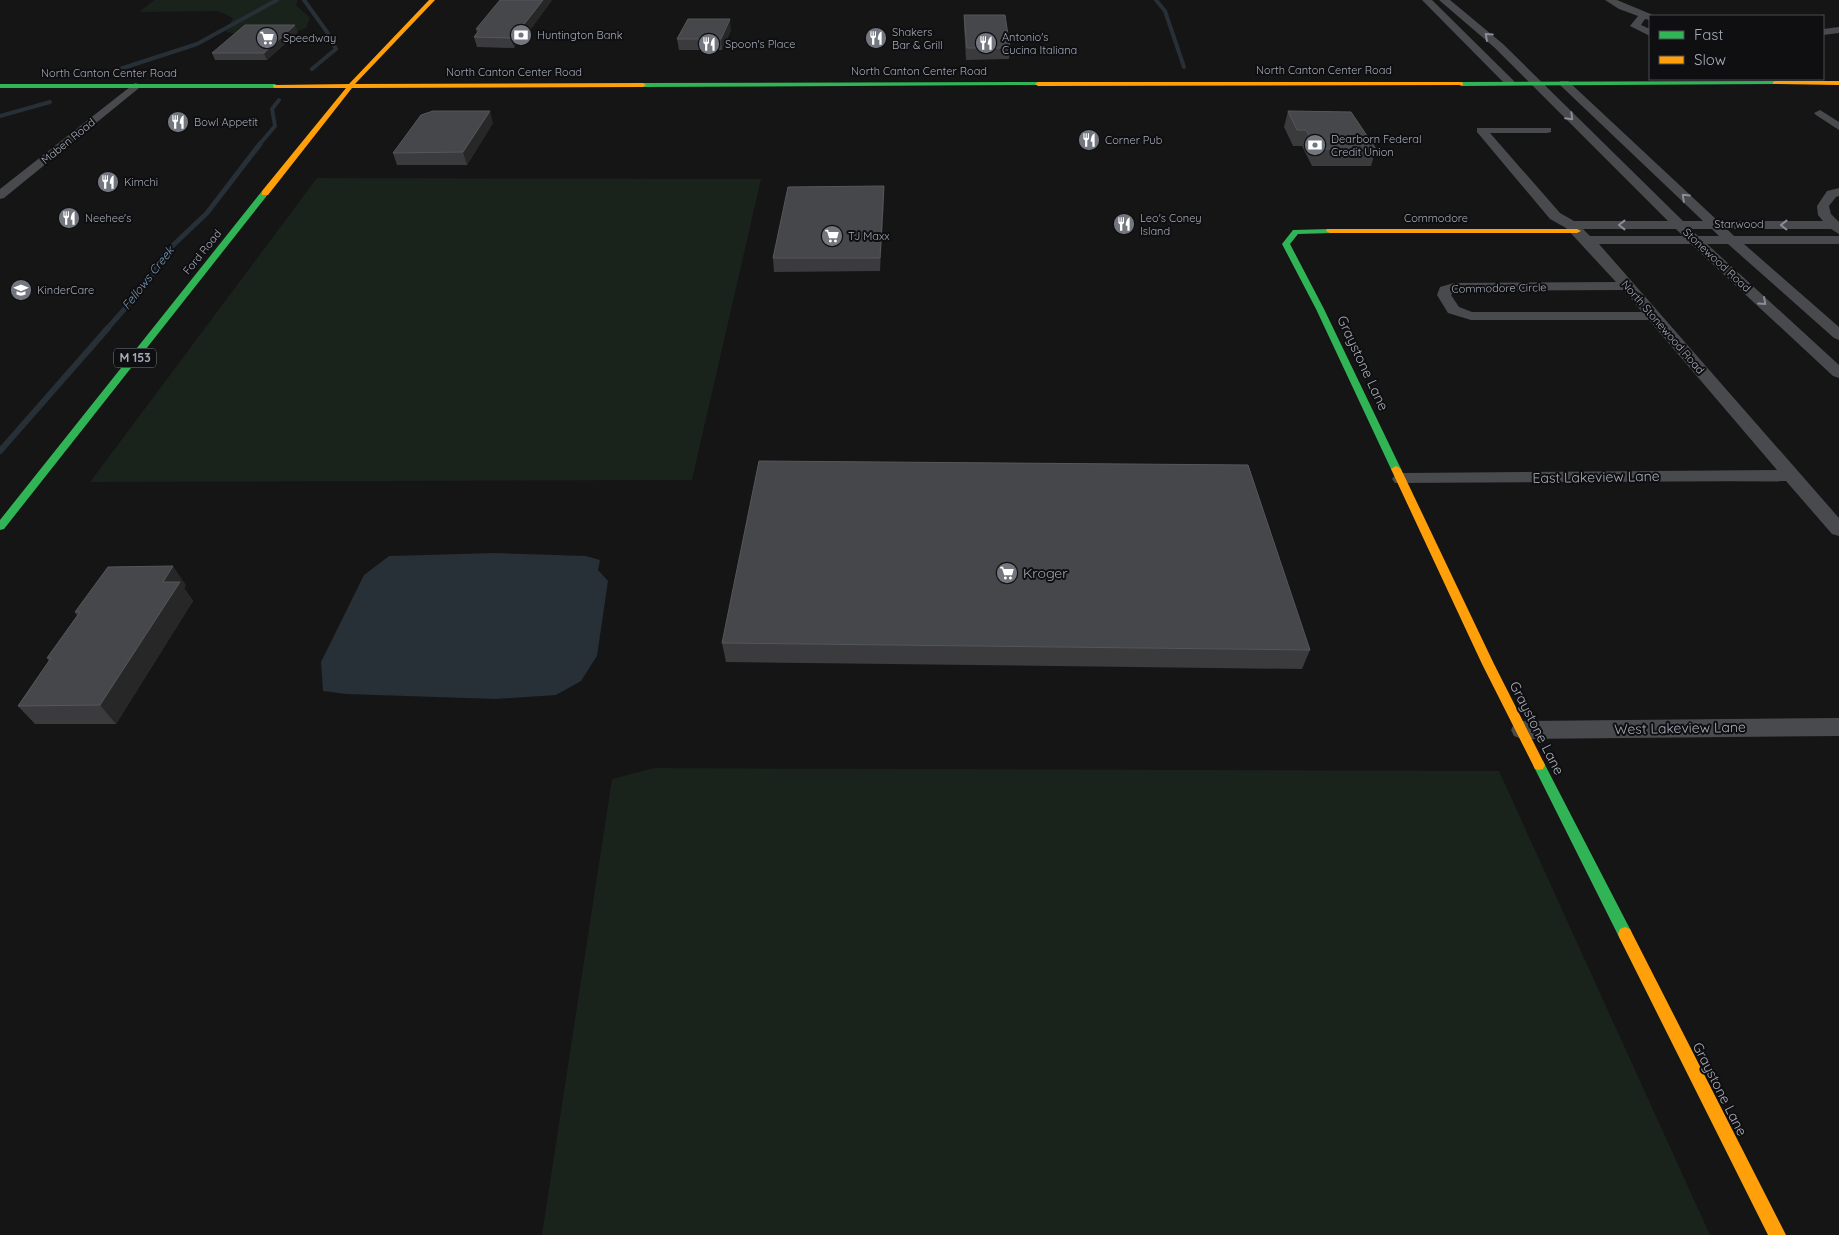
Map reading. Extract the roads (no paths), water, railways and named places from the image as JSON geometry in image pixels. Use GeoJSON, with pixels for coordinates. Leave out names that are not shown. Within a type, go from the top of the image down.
{"type":"FeatureCollection","features":[{"type":"Feature","properties":{"kind":"main road","name":"Ford Road"},"geometry":{"type":"LineString","coordinates":[[0,527],[352,84],[432,0]]}},
{"type":"Feature","properties":{"kind":"main road","name":"North Canton Center Road"},"geometry":{"type":"LineString","coordinates":[[0,86],[1839,82]]}},
{"type":"Feature","properties":{"kind":"main road","name":"Commodore"},"geometry":{"type":"LineString","coordinates":[[1296,232],[1579,232]]}},
{"type":"Feature","properties":{"kind":"main road","name":"Graystone Lane"},"geometry":{"type":"LineString","coordinates":[[1296,232],[1286,244],[1320,309],[1522,730],[1778,1235]]}},
{"type":"Feature","properties":{"kind":"street"},"geometry":{"type":"LineString","coordinates":[[1427,0],[1510,83]]}},
{"type":"Feature","properties":{"kind":"street","name":"Stonewood Road"},"geometry":{"type":"LineString","coordinates":[[1444,0],[1465,16],[1510,57],[1695,240],[1839,373]]}},
{"type":"Feature","properties":{"kind":"street"},"geometry":{"type":"LineString","coordinates":[[1610,0],[1647,16],[1635,26],[1649,33]]}},
{"type":"Feature","properties":{"kind":"street"},"geometry":{"type":"LineString","coordinates":[[1443,16],[1465,16]]}},
{"type":"Feature","properties":{"kind":"street"},"geometry":{"type":"LineString","coordinates":[[1824,32],[1839,30]]}},
{"type":"Feature","properties":{"kind":"street"},"geometry":{"type":"LineString","coordinates":[[1485,57],[1510,57]]}},
{"type":"Feature","properties":{"kind":"street","name":"Stonewood Road"},"geometry":{"type":"LineString","coordinates":[[1564,83],[1731,240],[1839,335]]}},
{"type":"Feature","properties":{"kind":"street","name":"Maben Road"},"geometry":{"type":"LineString","coordinates":[[0,195],[135,86]]}},
{"type":"Feature","properties":{"kind":"street"},"geometry":{"type":"LineString","coordinates":[[1820,113],[1839,127]]}},
{"type":"Feature","properties":{"kind":"street","name":"North Stonewood Road"},"geometry":{"type":"LineString","coordinates":[[1546,130],[1480,130],[1555,216],[1579,232],[1628,286],[1839,530]]}},
{"type":"Feature","properties":{"kind":"street"},"geometry":{"type":"LineString","coordinates":[[1597,145],[1628,144]]}},
{"type":"Feature","properties":{"kind":"street","name":"Starwood"},"geometry":{"type":"LineString","coordinates":[[1836,228],[1825,215],[1822,206],[1831,194],[1839,192]]}},
{"type":"Feature","properties":{"kind":"street","name":"Starwood"},"geometry":{"type":"LineString","coordinates":[[1579,232],[1680,224],[1836,228]]}},
{"type":"Feature","properties":{"kind":"street","name":"Starwood"},"geometry":{"type":"LineString","coordinates":[[1579,232],[1695,240],[1839,240]]}},
{"type":"Feature","properties":{"kind":"street","name":"Commodore Circle"},"geometry":{"type":"LineString","coordinates":[[1628,286],[1454,287],[1445,290],[1444,295],[1453,310],[1471,316],[1654,316]]}},
{"type":"Feature","properties":{"kind":"street","name":"East Lakeview Lane"},"geometry":{"type":"LineString","coordinates":[[1401,478],[1791,475]]}},
{"type":"Feature","properties":{"kind":"street","name":"West Lakeview Lane"},"geometry":{"type":"LineString","coordinates":[[1522,730],[1839,727]]}},
{"type":"Feature","properties":{"kind":"waterway"},"geometry":{"type":"LineString","coordinates":[[120,69],[197,44],[277,0]]}},
{"type":"Feature","properties":{"kind":"waterway","name":"Fellows Creek"},"geometry":{"type":"LineString","coordinates":[[304,0],[327,32],[336,49],[312,69]]}},
{"type":"Feature","properties":{"kind":"waterway"},"geometry":{"type":"LineString","coordinates":[[1156,0],[1165,11],[1184,67]]}},
{"type":"Feature","properties":{"kind":"waterway","name":"Fellows Creek"},"geometry":{"type":"LineString","coordinates":[[259,145],[275,126],[272,109],[279,100]]}},
{"type":"Feature","properties":{"kind":"waterway"},"geometry":{"type":"LineString","coordinates":[[0,116],[50,102]]}},
{"type":"Feature","properties":{"kind":"waterway","name":"Fellows Creek"},"geometry":{"type":"LineString","coordinates":[[107,329],[143,288],[167,251],[207,213],[260,144]]}},
{"type":"Feature","properties":{"kind":"waterway","name":"Fellows Creek"},"geometry":{"type":"LineString","coordinates":[[0,451],[108,328]]}},
{"type":"Feature","properties":{"kind":"place","name":"Huntington Bank"},"geometry":{"type":"Point","coordinates":[521,35]}},
{"type":"Feature","properties":{"kind":"place","name":"Speedway"},"geometry":{"type":"Point","coordinates":[267,38]}},
{"type":"Feature","properties":{"kind":"place","name":"Shakers Bar & Grill"},"geometry":{"type":"Point","coordinates":[876,38]}},
{"type":"Feature","properties":{"kind":"place","name":"Antonio's Cucina Italiana"},"geometry":{"type":"Point","coordinates":[986,43]}},
{"type":"Feature","properties":{"kind":"place","name":"Spoon's Place"},"geometry":{"type":"Point","coordinates":[709,44]}},
{"type":"Feature","properties":{"kind":"place","name":"Bowl Appetit"},"geometry":{"type":"Point","coordinates":[178,122]}},
{"type":"Feature","properties":{"kind":"place","name":"Corner Pub"},"geometry":{"type":"Point","coordinates":[1089,140]}},
{"type":"Feature","properties":{"kind":"place","name":"Dearborn Federal Credit Union"},"geometry":{"type":"Point","coordinates":[1315,145]}},
{"type":"Feature","properties":{"kind":"place","name":"Kimchi"},"geometry":{"type":"Point","coordinates":[108,182]}},
{"type":"Feature","properties":{"kind":"place","name":"Neehee's"},"geometry":{"type":"Point","coordinates":[69,218]}},
{"type":"Feature","properties":{"kind":"place","name":"Leo's Coney Island"},"geometry":{"type":"Point","coordinates":[1124,224]}},
{"type":"Feature","properties":{"kind":"place","name":"TJ Maxx"},"geometry":{"type":"Point","coordinates":[832,236]}},
{"type":"Feature","properties":{"kind":"place","name":"KinderCare"},"geometry":{"type":"Point","coordinates":[21,290]}},
{"type":"Feature","properties":{"kind":"place","name":"Kroger"},"geometry":{"type":"Point","coordinates":[1007,573]}}]}
